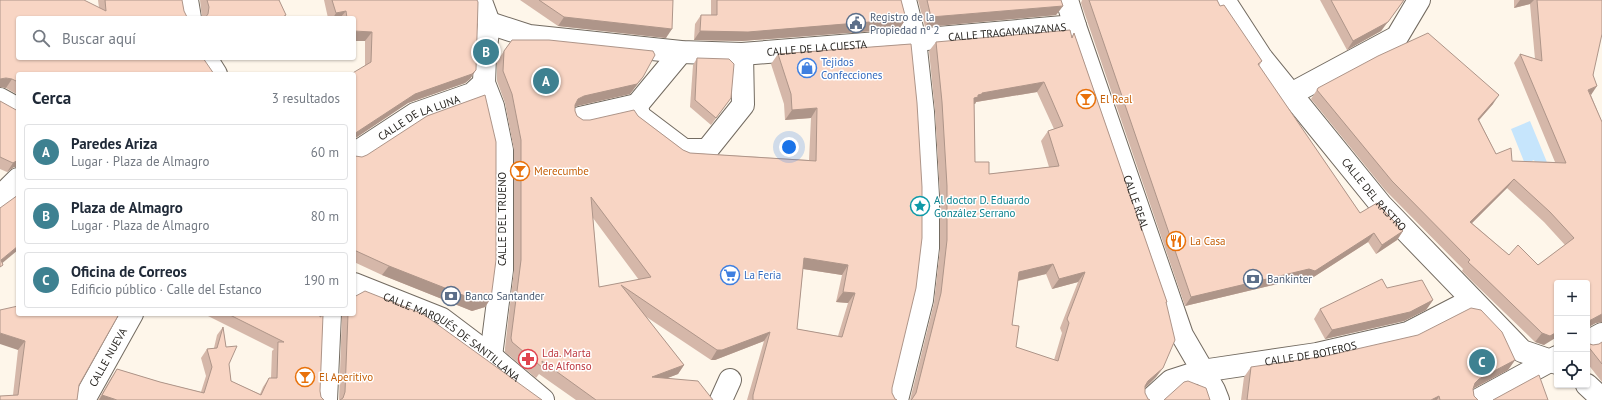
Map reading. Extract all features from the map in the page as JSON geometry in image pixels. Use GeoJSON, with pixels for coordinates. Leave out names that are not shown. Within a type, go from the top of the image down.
{"type":"FeatureCollection","features":[{"type":"Feature","properties":{"kind":"street"},"geometry":{"type":"LineString","coordinates":[[187,0],[190,16]]}},
{"type":"Feature","properties":{"kind":"street"},"geometry":{"type":"LineString","coordinates":[[897,400],[922,300],[928,248],[928,196],[924,112],[915,40],[905,0]]}},
{"type":"Feature","properties":{"kind":"street","name":"CALLE REAL"},"geometry":{"type":"LineString","coordinates":[[1067,0],[1182,334],[1214,390],[1218,400]]}},
{"type":"Feature","properties":{"kind":"street","name":"CALLE DEL RASTRO"},"geometry":{"type":"LineString","coordinates":[[1224,0],[1262,57],[1381,205],[1522,351],[1554,360]]}},
{"type":"Feature","properties":{"kind":"street"},"geometry":{"type":"LineString","coordinates":[[1291,94],[1397,37],[1419,0]]}},
{"type":"Feature","properties":{"kind":"street"},"geometry":{"type":"LineString","coordinates":[[484,9],[484,83]]}},
{"type":"Feature","properties":{"kind":"street","name":"CALLE DE LA CUESTA"},"geometry":{"type":"LineString","coordinates":[[484,9],[529,36],[681,52],[742,54],[915,40]]}},
{"type":"Feature","properties":{"kind":"street","name":"CALLE TRAGAMANZANAS"},"geometry":{"type":"LineString","coordinates":[[915,40],[1075,26]]}},
{"type":"Feature","properties":{"kind":"street"},"geometry":{"type":"LineString","coordinates":[[580,118],[637,105],[681,52]]}},
{"type":"Feature","properties":{"kind":"street"},"geometry":{"type":"LineString","coordinates":[[637,105],[639,116],[684,150],[707,150],[743,106],[742,54]]}},
{"type":"Feature","properties":{"kind":"street"},"geometry":{"type":"LineString","coordinates":[[207,60],[215,72]]}},
{"type":"Feature","properties":{"kind":"street","name":"CALLE DE LA LUNA"},"geometry":{"type":"LineString","coordinates":[[356,153],[415,114],[472,94],[484,83]]}},
{"type":"Feature","properties":{"kind":"street","name":"CALLE DEL TRUENO"},"geometry":{"type":"LineString","coordinates":[[484,83],[493,106],[502,150],[502,270],[491,356]]}},
{"type":"Feature","properties":{"kind":"street"},"geometry":{"type":"LineString","coordinates":[[0,100],[16,108]]}},
{"type":"Feature","properties":{"kind":"street"},"geometry":{"type":"LineString","coordinates":[[0,196],[16,181]]}},
{"type":"Feature","properties":{"kind":"street","name":"CALLE MARQUÉS DE SANTILLANA"},"geometry":{"type":"LineString","coordinates":[[356,285],[442,319],[491,356],[543,400]]}},
{"type":"Feature","properties":{"kind":"street","name":"CALLE DE BOTEROS"},"geometry":{"type":"LineString","coordinates":[[1150,400],[1171,380],[1202,371],[1317,354],[1408,333],[1472,300]]}},
{"type":"Feature","properties":{"kind":"street","name":"CALLE NUEVA"},"geometry":{"type":"LineString","coordinates":[[84,400],[131,316]]}},
{"type":"Feature","properties":{"kind":"street"},"geometry":{"type":"LineString","coordinates":[[326,400],[330,316]]}},
{"type":"Feature","properties":{"kind":"street"},"geometry":{"type":"LineString","coordinates":[[1590,340],[1602,334]]}},
{"type":"Feature","properties":{"kind":"street"},"geometry":{"type":"LineString","coordinates":[[1478,400],[1554,361]]}},
{"type":"Feature","properties":{"kind":"street"},"geometry":{"type":"LineString","coordinates":[[721,400],[730,380]]}},
{"type":"Feature","properties":{"kind":"street"},"geometry":{"type":"LineString","coordinates":[[1590,388],[1602,399]]}},
{"type":"Feature","properties":{"kind":"water"},"geometry":{"type":"Polygon","coordinates":[[[1530,121],[1551,172],[1541,176],[1534,160],[1525,164],[1511,129],[1530,121]]]}},
{"type":"Feature","properties":{"kind":"building"},"geometry":{"type":"Polygon","coordinates":[[[0,0],[84,0],[106,11],[105,0],[182,0],[186,16],[16,16],[16,60],[204,60],[213,72],[16,72],[16,81],[6,78],[0,79],[0,0]]]}},
{"type":"Feature","properties":{"kind":"building"},"geometry":{"type":"Polygon","coordinates":[[[207,0],[279,0],[286,15],[206,16],[209,7],[207,0]]]}},
{"type":"Feature","properties":{"kind":"building"},"geometry":{"type":"Polygon","coordinates":[[[332,0],[477,0],[476,70],[472,74],[415,94],[356,133],[356,72],[354,72],[371,62],[372,32],[356,31],[356,16],[347,16],[346,11],[336,13],[332,0]]]}},
{"type":"Feature","properties":{"kind":"building"},"geometry":{"type":"Polygon","coordinates":[[[539,0],[673,0],[672,29],[564,17],[539,0]]]}},
{"type":"Feature","properties":{"kind":"building"},"geometry":{"type":"Polygon","coordinates":[[[717,0],[901,0],[906,19],[748,32],[700,31],[701,15],[717,15],[717,0]]]}},
{"type":"Feature","properties":{"kind":"building"},"geometry":{"type":"Polygon","coordinates":[[[927,0],[1061,0],[1063,6],[931,17],[927,0]]]}},
{"type":"Feature","properties":{"kind":"building"},"geometry":{"type":"Polygon","coordinates":[[[1089,0],[1217,0],[1220,6],[1224,5],[1262,61],[1258,64],[1360,213],[1377,203],[1403,231],[1382,245],[1374,233],[1315,271],[1309,269],[1191,297],[1089,0]]]}},
{"type":"Feature","properties":{"kind":"building"},"geometry":{"type":"Polygon","coordinates":[[[1331,0],[1404,0],[1388,22],[1353,41],[1331,0]]]}},
{"type":"Feature","properties":{"kind":"building"},"geometry":{"type":"Polygon","coordinates":[[[1537,0],[1602,0],[1602,34],[1593,75],[1597,86],[1588,90],[1602,122],[1602,314],[1590,320],[1590,280],[1554,280],[1554,334],[1550,336],[1542,333],[1468,262],[1470,260],[1392,181],[1317,90],[1318,88],[1378,56],[1428,33],[1499,95],[1478,119],[1496,154],[1511,148],[1512,161],[1566,163],[1520,54],[1542,61],[1537,0]],[[1514,179],[1470,222],[1509,255],[1518,245],[1538,265],[1574,238],[1550,212],[1514,179]]]}},
{"type":"Feature","properties":{"kind":"building"},"geometry":{"type":"Polygon","coordinates":[[[1070,30],[1072,38],[1074,33],[1167,302],[1175,340],[1163,368],[1148,381],[1145,386],[1145,393],[1150,400],[911,400],[916,393],[941,293],[947,240],[947,186],[942,102],[936,42],[1070,30]],[[1044,82],[982,93],[978,95],[978,97],[974,98],[975,162],[989,162],[989,174],[1059,166],[1048,131],[1063,126],[1044,82]],[[1053,264],[1019,272],[1012,325],[1019,326],[1016,347],[1058,361],[1069,323],[1067,319],[1085,272],[1059,279],[1053,264]]]}},
{"type":"Feature","properties":{"kind":"building"},"geometry":{"type":"Polygon","coordinates":[[[512,40],[549,40],[653,51],[655,55],[643,77],[637,84],[584,96],[578,99],[575,105],[577,116],[583,120],[590,120],[634,110],[638,116],[683,150],[690,153],[816,161],[817,108],[792,110],[791,94],[778,54],[911,44],[917,103],[922,187],[922,238],[916,288],[892,388],[892,393],[897,400],[753,400],[753,395],[770,332],[722,350],[717,350],[621,285],[684,365],[652,377],[698,381],[713,400],[596,400],[542,361],[543,368],[512,342],[511,338],[521,260],[521,140],[512,94],[503,71],[504,51],[512,40]],[[591,197],[599,287],[651,277],[591,197]],[[804,258],[797,329],[842,337],[855,293],[843,292],[848,265],[804,258]]]}},
{"type":"Feature","properties":{"kind":"building"},"geometry":{"type":"Polygon","coordinates":[[[697,58],[729,59],[734,64],[731,98],[716,118],[695,100],[697,58]]]}},
{"type":"Feature","properties":{"kind":"building"},"geometry":{"type":"Polygon","coordinates":[[[485,95],[496,142],[496,260],[491,298],[478,301],[389,266],[356,251],[356,156],[362,157],[367,155],[427,116],[485,95]]]}},
{"type":"Feature","properties":{"kind":"building"},"geometry":{"type":"Polygon","coordinates":[[[0,101],[16,110],[16,161],[13,163],[0,157],[0,101]]]}},
{"type":"Feature","properties":{"kind":"building"},"geometry":{"type":"Polygon","coordinates":[[[16,196],[16,248],[1,260],[3,265],[0,267],[0,208],[16,196]]]}},
{"type":"Feature","properties":{"kind":"building"},"geometry":{"type":"Polygon","coordinates":[[[1382,279],[1387,288],[1422,280],[1433,300],[1410,312],[1332,330],[1320,309],[1382,279]]]}},
{"type":"Feature","properties":{"kind":"building"},"geometry":{"type":"Polygon","coordinates":[[[365,291],[423,314],[542,400],[340,400],[343,398],[345,392],[348,316],[356,316],[356,296],[365,291]]]}},
{"type":"Feature","properties":{"kind":"building"},"geometry":{"type":"Polygon","coordinates":[[[16,306],[16,316],[118,316],[79,385],[77,400],[0,400],[0,396],[18,395],[25,341],[0,333],[0,310],[16,306]]]}},
{"type":"Feature","properties":{"kind":"building"},"geometry":{"type":"Polygon","coordinates":[[[1471,308],[1481,310],[1502,332],[1515,360],[1479,379],[1475,383],[1473,389],[1474,396],[1478,400],[1440,400],[1439,396],[1431,400],[1247,400],[1251,367],[1326,356],[1418,335],[1471,308]]]}},
{"type":"Feature","properties":{"kind":"building"},"geometry":{"type":"Polygon","coordinates":[[[232,316],[323,316],[320,391],[321,397],[324,400],[117,400],[102,395],[117,369],[204,393],[212,367],[207,349],[217,348],[223,327],[226,347],[237,346],[229,364],[231,381],[261,395],[269,378],[277,378],[278,342],[284,342],[232,316]]]}},
{"type":"Feature","properties":{"kind":"building"},"geometry":{"type":"Polygon","coordinates":[[[1602,342],[1602,364],[1590,349],[1590,344],[1599,344],[1602,342]]]}},
{"type":"Feature","properties":{"kind":"building"},"geometry":{"type":"Polygon","coordinates":[[[1539,375],[1548,400],[1493,400],[1539,375]]]}},
{"type":"Feature","properties":{"kind":"building"},"geometry":{"type":"Polygon","coordinates":[[[1188,381],[1206,388],[1210,400],[1164,400],[1184,382],[1188,381]]]}},
{"type":"Feature","properties":{"kind":"place","name":"Registro de la Propiedad nº 2"},"geometry":{"type":"Point","coordinates":[856,23]}},
{"type":"Feature","properties":{"kind":"place","name":"Plaza de Almagro"},"geometry":{"type":"Point","coordinates":[486,52]}},
{"type":"Feature","properties":{"kind":"place","name":"Tejidos Confecciones"},"geometry":{"type":"Point","coordinates":[807,68]}},
{"type":"Feature","properties":{"kind":"place","name":"Paredes Ariza"},"geometry":{"type":"Point","coordinates":[546,81]}},
{"type":"Feature","properties":{"kind":"place","name":"El Real"},"geometry":{"type":"Point","coordinates":[1086,99]}},
{"type":"Feature","properties":{"kind":"place","name":"Merecumbe"},"geometry":{"type":"Point","coordinates":[520,171]}},
{"type":"Feature","properties":{"kind":"place","name":"Al doctor D. Eduardo González Serrano"},"geometry":{"type":"Point","coordinates":[920,206]}},
{"type":"Feature","properties":{"kind":"place","name":"La Casa"},"geometry":{"type":"Point","coordinates":[1176,241]}},
{"type":"Feature","properties":{"kind":"place","name":"La Feria"},"geometry":{"type":"Point","coordinates":[730,275]}},
{"type":"Feature","properties":{"kind":"place","name":"Bankinter"},"geometry":{"type":"Point","coordinates":[1253,279]}},
{"type":"Feature","properties":{"kind":"place","name":"Banco Santander"},"geometry":{"type":"Point","coordinates":[451,296]}},
{"type":"Feature","properties":{"kind":"place","name":"Lda. Marta de Alfonso"},"geometry":{"type":"Point","coordinates":[528,359]}},
{"type":"Feature","properties":{"kind":"place","name":"Oficina de Correos"},"geometry":{"type":"Point","coordinates":[1482,362]}},
{"type":"Feature","properties":{"kind":"place","name":"El Aperitivo"},"geometry":{"type":"Point","coordinates":[305,377]}}]}
